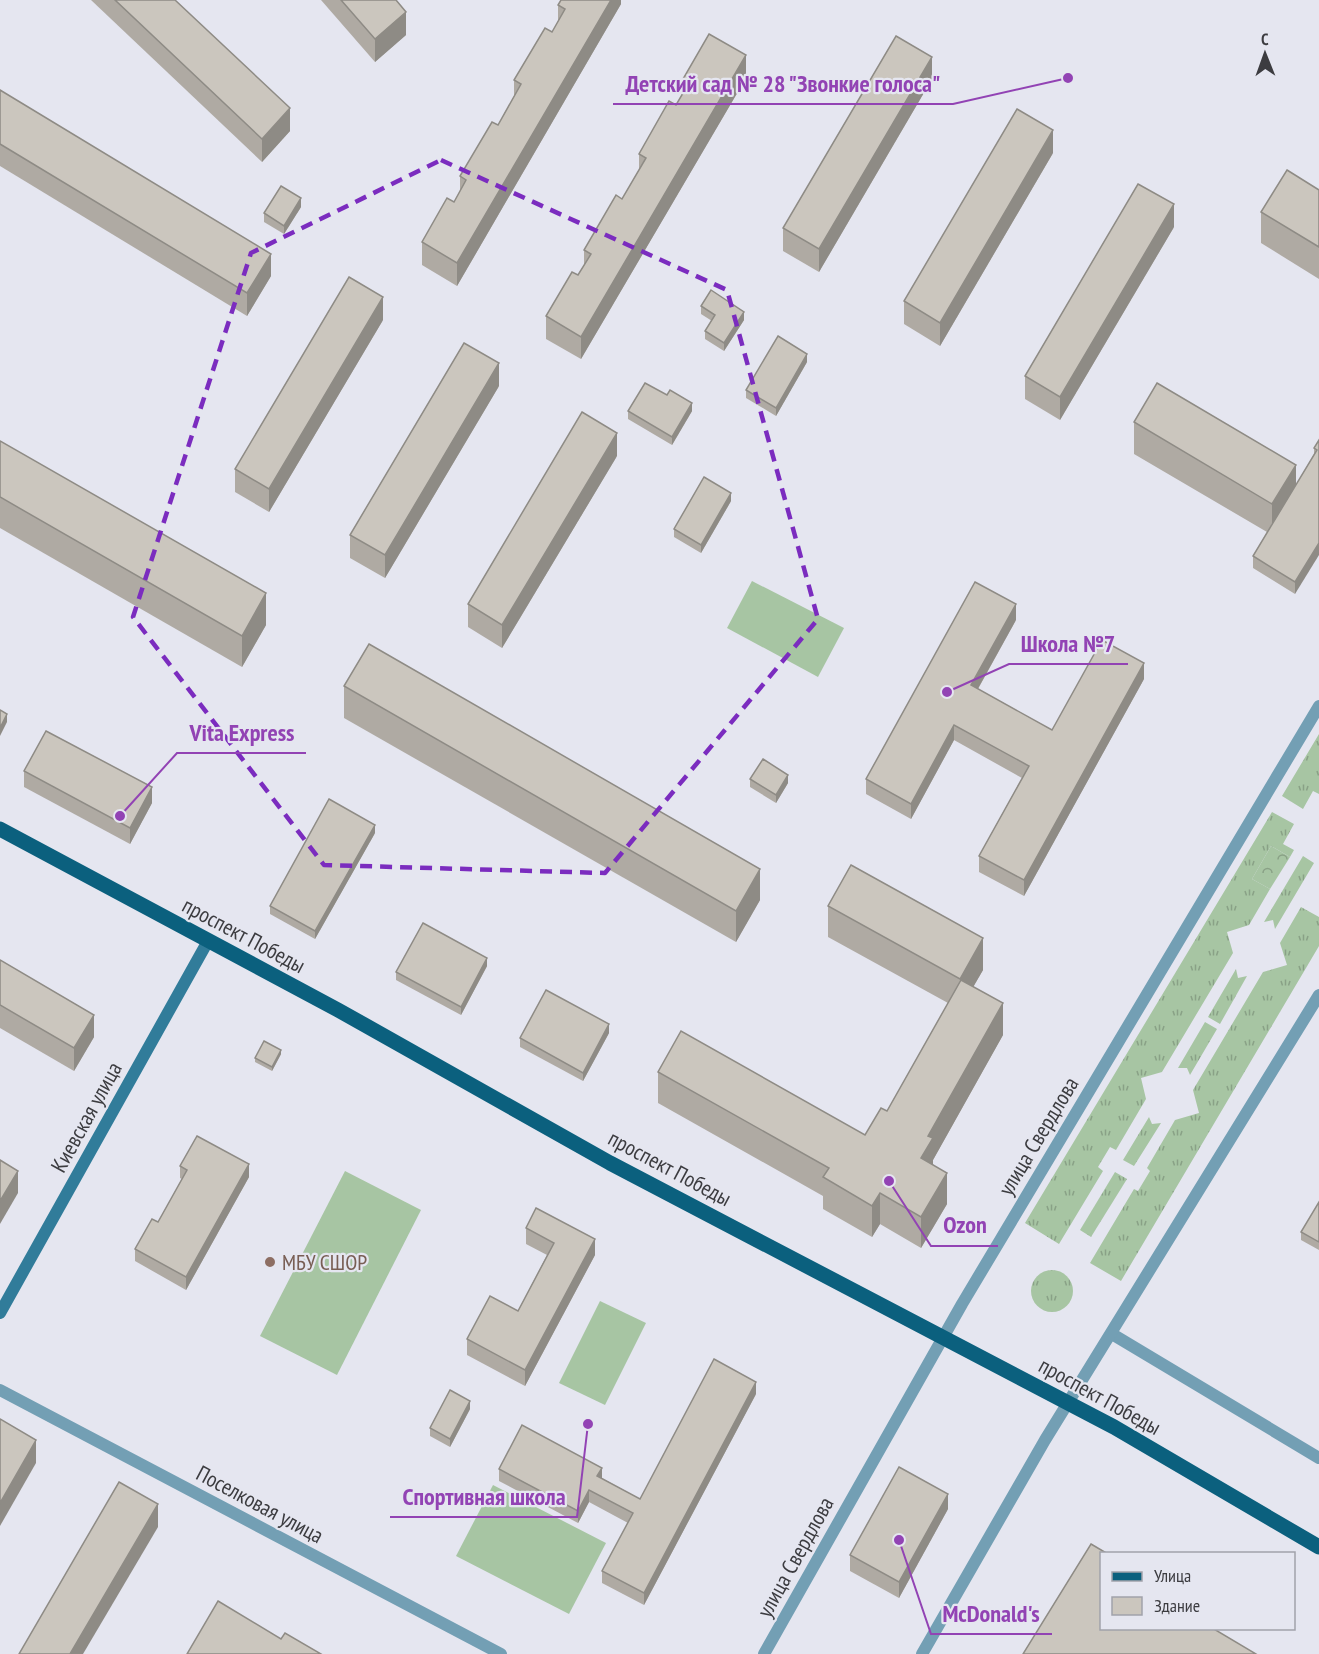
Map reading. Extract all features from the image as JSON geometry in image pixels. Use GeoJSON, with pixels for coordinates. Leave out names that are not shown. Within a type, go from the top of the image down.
{"type":"FeatureCollection","features":[{"type":"Feature","properties":{"kind":"main road","name":"проспект Победы"},"geometry":{"type":"LineString","coordinates":[[0,829],[338,1010],[610,1163],[1114,1427],[1319,1547]]}},
{"type":"Feature","properties":{"kind":"main road","name":"Киевская улица"},"geometry":{"type":"LineString","coordinates":[[0,1313],[208,941]]}},
{"type":"Feature","properties":{"kind":"street","name":"улица Свердлова"},"geometry":{"type":"LineString","coordinates":[[765,1654],[943,1338],[1319,706]]}},
{"type":"Feature","properties":{"kind":"street"},"geometry":{"type":"LineString","coordinates":[[922,1654],[1068,1403],[1319,995]]}},
{"type":"Feature","properties":{"kind":"street"},"geometry":{"type":"LineString","coordinates":[[1112,1334],[1319,1458]]}},
{"type":"Feature","properties":{"kind":"street","name":"Поселковая улица"},"geometry":{"type":"LineString","coordinates":[[0,1390],[501,1654]]}},
{"type":"Feature","properties":{"kind":"highlighted area"},"geometry":{"type":"Polygon","coordinates":[[[441,160],[727,290],[818,619],[605,873],[324,865],[133,617],[251,253],[441,160]]]}},
{"type":"Feature","properties":{"kind":"green space"},"geometry":{"type":"Polygon","coordinates":[[[752,581],[844,628],[818,677],[727,628],[752,581]]]}},
{"type":"Feature","properties":{"kind":"green space"},"geometry":{"type":"Polygon","coordinates":[[[1319,734],[1319,794],[1313,791],[1303,809],[1282,796],[1319,734]]]}},
{"type":"Feature","properties":{"kind":"green space"},"geometry":{"type":"Polygon","coordinates":[[[1272,812],[1294,824],[1283,844],[1294,850],[1290,857],[1271,846],[1252,879],[1270,889],[1249,925],[1227,932],[1233,953],[1162,1072],[1141,1078],[1146,1099],[1116,1150],[1110,1147],[1098,1167],[1103,1171],[1059,1244],[1025,1223],[1272,812]]]}},
{"type":"Feature","properties":{"kind":"green space"},"geometry":{"type":"Polygon","coordinates":[[[1271,846],[1290,857],[1270,889],[1252,879],[1271,846]]]}},
{"type":"Feature","properties":{"kind":"green space"},"geometry":{"type":"Polygon","coordinates":[[[1303,856],[1314,863],[1275,929],[1273,920],[1264,922],[1303,856]]]}},
{"type":"Feature","properties":{"kind":"green space"},"geometry":{"type":"Polygon","coordinates":[[[1301,907],[1319,917],[1319,946],[1121,1281],[1090,1263],[1134,1189],[1138,1191],[1150,1171],[1147,1168],[1175,1120],[1199,1113],[1193,1090],[1263,972],[1287,965],[1280,943],[1301,907]]]}},
{"type":"Feature","properties":{"kind":"green space"},"geometry":{"type":"Polygon","coordinates":[[[1236,969],[1238,978],[1247,976],[1220,1024],[1208,1017],[1236,969]]]}},
{"type":"Feature","properties":{"kind":"green space"},"geometry":{"type":"Polygon","coordinates":[[[1205,1022],[1217,1029],[1190,1075],[1187,1068],[1178,1068],[1205,1022]]]}},
{"type":"Feature","properties":{"kind":"green space"},"geometry":{"type":"Polygon","coordinates":[[[1149,1117],[1152,1124],[1161,1123],[1134,1166],[1123,1160],[1149,1117]]]}},
{"type":"Feature","properties":{"kind":"green space"},"geometry":{"type":"Polygon","coordinates":[[[345,1171],[421,1210],[337,1375],[260,1336],[345,1171]]]}},
{"type":"Feature","properties":{"kind":"green space"},"geometry":{"type":"Polygon","coordinates":[[[1115,1172],[1127,1179],[1091,1237],[1080,1230],[1115,1172]]]}},
{"type":"Feature","properties":{"kind":"green space"},"geometry":{"type":"Polygon","coordinates":[[[1052,1270],[1067,1276],[1073,1291],[1067,1306],[1052,1312],[1037,1306],[1031,1291],[1037,1276],[1052,1270]]]}},
{"type":"Feature","properties":{"kind":"green space"},"geometry":{"type":"Polygon","coordinates":[[[600,1301],[646,1323],[605,1405],[559,1383],[600,1301]]]}},
{"type":"Feature","properties":{"kind":"green space"},"geometry":{"type":"Polygon","coordinates":[[[493,1485],[606,1543],[569,1614],[456,1556],[493,1485]]]}},
{"type":"Feature","properties":{"kind":"building"},"geometry":{"type":"Polygon","coordinates":[[[115,0],[175,0],[290,108],[262,139],[115,0]]]}},
{"type":"Feature","properties":{"kind":"building"},"geometry":{"type":"Polygon","coordinates":[[[341,0],[396,0],[406,12],[375,39],[341,0]]]}},
{"type":"Feature","properties":{"kind":"building"},"geometry":{"type":"Polygon","coordinates":[[[561,0],[611,0],[457,263],[422,242],[447,198],[454,202],[466,180],[460,176],[492,122],[498,125],[521,84],[514,80],[545,28],[552,32],[565,9],[558,5],[561,0]]]}},
{"type":"Feature","properties":{"kind":"building"},"geometry":{"type":"Polygon","coordinates":[[[709,34],[746,55],[581,337],[546,316],[572,272],[578,275],[591,254],[584,250],[616,195],[622,199],[646,158],[639,154],[669,101],[676,105],[689,83],[683,79],[709,34]]]}},
{"type":"Feature","properties":{"kind":"building"},"geometry":{"type":"Polygon","coordinates":[[[896,36],[932,57],[819,249],[783,228],[896,36]]]}},
{"type":"Feature","properties":{"kind":"building"},"geometry":{"type":"Polygon","coordinates":[[[0,90],[271,254],[247,293],[0,144],[0,90]]]}},
{"type":"Feature","properties":{"kind":"building"},"geometry":{"type":"Polygon","coordinates":[[[1017,109],[1053,130],[940,323],[904,301],[1017,109]]]}},
{"type":"Feature","properties":{"kind":"building"},"geometry":{"type":"Polygon","coordinates":[[[1287,170],[1319,190],[1319,247],[1261,212],[1287,170]]]}},
{"type":"Feature","properties":{"kind":"building"},"geometry":{"type":"Polygon","coordinates":[[[1138,184],[1174,204],[1060,397],[1025,376],[1138,184]]]}},
{"type":"Feature","properties":{"kind":"building"},"geometry":{"type":"Polygon","coordinates":[[[281,186],[301,198],[284,226],[264,213],[281,186]]]}},
{"type":"Feature","properties":{"kind":"building"},"geometry":{"type":"Polygon","coordinates":[[[349,277],[383,297],[269,489],[235,469],[349,277]]]}},
{"type":"Feature","properties":{"kind":"building"},"geometry":{"type":"Polygon","coordinates":[[[711,290],[744,312],[724,343],[705,331],[715,315],[701,306],[711,290]]]}},
{"type":"Feature","properties":{"kind":"building"},"geometry":{"type":"Polygon","coordinates":[[[778,336],[807,354],[776,408],[746,390],[778,336]]]}},
{"type":"Feature","properties":{"kind":"building"},"geometry":{"type":"Polygon","coordinates":[[[464,343],[499,363],[385,555],[350,535],[464,343]]]}},
{"type":"Feature","properties":{"kind":"building"},"geometry":{"type":"Polygon","coordinates":[[[645,383],[667,395],[670,390],[692,403],[672,437],[628,411],[645,383]]]}},
{"type":"Feature","properties":{"kind":"building"},"geometry":{"type":"Polygon","coordinates":[[[1157,383],[1296,465],[1272,504],[1134,422],[1157,383]]]}},
{"type":"Feature","properties":{"kind":"building"},"geometry":{"type":"Polygon","coordinates":[[[582,412],[617,433],[502,625],[468,604],[582,412]]]}},
{"type":"Feature","properties":{"kind":"building"},"geometry":{"type":"Polygon","coordinates":[[[1319,440],[1319,543],[1295,582],[1253,556],[1317,450],[1314,448],[1319,440]]]}},
{"type":"Feature","properties":{"kind":"building"},"geometry":{"type":"Polygon","coordinates":[[[0,441],[266,593],[242,636],[0,497],[0,441]]]}},
{"type":"Feature","properties":{"kind":"building"},"geometry":{"type":"Polygon","coordinates":[[[704,477],[731,493],[701,545],[674,529],[704,477]]]}},
{"type":"Feature","properties":{"kind":"building"},"geometry":{"type":"Polygon","coordinates":[[[975,582],[1016,604],[971,685],[1052,730],[1102,640],[1144,663],[1024,880],[979,856],[1029,766],[954,725],[911,804],[866,779],[975,582]]]}},
{"type":"Feature","properties":{"kind":"building"},"geometry":{"type":"Polygon","coordinates":[[[369,644],[760,869],[736,911],[344,686],[369,644]]]}},
{"type":"Feature","properties":{"kind":"building"},"geometry":{"type":"Polygon","coordinates":[[[0,710],[7,714],[0,728],[0,710]]]}},
{"type":"Feature","properties":{"kind":"building"},"geometry":{"type":"Polygon","coordinates":[[[46,731],[152,787],[130,828],[24,771],[46,731]]]}},
{"type":"Feature","properties":{"kind":"building"},"geometry":{"type":"Polygon","coordinates":[[[763,759],[788,775],[776,795],[750,779],[763,759]]]}},
{"type":"Feature","properties":{"kind":"building"},"geometry":{"type":"Polygon","coordinates":[[[329,799],[375,825],[315,931],[270,906],[329,799]]]}},
{"type":"Feature","properties":{"kind":"building"},"geometry":{"type":"Polygon","coordinates":[[[851,865],[983,938],[960,979],[828,906],[851,865]]]}},
{"type":"Feature","properties":{"kind":"building"},"geometry":{"type":"Polygon","coordinates":[[[423,923],[487,958],[461,1007],[396,972],[423,923]]]}},
{"type":"Feature","properties":{"kind":"building"},"geometry":{"type":"Polygon","coordinates":[[[0,960],[94,1015],[74,1048],[0,1005],[0,960]]]}},
{"type":"Feature","properties":{"kind":"building"},"geometry":{"type":"Polygon","coordinates":[[[961,980],[1003,1003],[928,1136],[933,1138],[921,1158],[947,1173],[921,1217],[880,1193],[872,1206],[823,1177],[829,1168],[658,1072],[681,1031],[865,1135],[881,1108],[887,1111],[961,980]]]}},
{"type":"Feature","properties":{"kind":"building"},"geometry":{"type":"Polygon","coordinates":[[[546,990],[609,1024],[583,1073],[520,1038],[546,990]]]}},
{"type":"Feature","properties":{"kind":"building"},"geometry":{"type":"Polygon","coordinates":[[[264,1041],[281,1050],[272,1067],[255,1058],[264,1041]]]}},
{"type":"Feature","properties":{"kind":"building"},"geometry":{"type":"Polygon","coordinates":[[[197,1136],[249,1164],[186,1277],[135,1249],[152,1219],[158,1222],[187,1170],[180,1166],[197,1136]]]}},
{"type":"Feature","properties":{"kind":"building"},"geometry":{"type":"Polygon","coordinates":[[[0,1160],[18,1171],[0,1201],[0,1160]]]}},
{"type":"Feature","properties":{"kind":"building"},"geometry":{"type":"Polygon","coordinates":[[[1319,1202],[1319,1242],[1301,1232],[1319,1202]]]}},
{"type":"Feature","properties":{"kind":"building"},"geometry":{"type":"Polygon","coordinates":[[[536,1208],[595,1239],[525,1370],[467,1339],[490,1296],[518,1311],[554,1243],[526,1228],[536,1208]]]}},
{"type":"Feature","properties":{"kind":"building"},"geometry":{"type":"Polygon","coordinates":[[[714,1359],[756,1382],[644,1593],[602,1571],[633,1513],[589,1490],[578,1511],[499,1469],[522,1425],[602,1468],[597,1476],[640,1499],[714,1359]]]}},
{"type":"Feature","properties":{"kind":"building"},"geometry":{"type":"Polygon","coordinates":[[[450,1390],[470,1401],[450,1439],[430,1428],[450,1390]]]}},
{"type":"Feature","properties":{"kind":"building"},"geometry":{"type":"Polygon","coordinates":[[[0,1419],[36,1440],[0,1503],[0,1419]]]}},
{"type":"Feature","properties":{"kind":"building"},"geometry":{"type":"Polygon","coordinates":[[[899,1467],[948,1494],[899,1582],[850,1555],[899,1467]]]}},
{"type":"Feature","properties":{"kind":"building"},"geometry":{"type":"Polygon","coordinates":[[[119,1482],[158,1504],[70,1654],[19,1654],[119,1482]]]}},
{"type":"Feature","properties":{"kind":"building"},"geometry":{"type":"Polygon","coordinates":[[[1091,1544],[1105,1552],[1100,1552],[1100,1630],[1216,1630],[1256,1654],[1023,1654],[1091,1544]]]}},
{"type":"Feature","properties":{"kind":"building"},"geometry":{"type":"Polygon","coordinates":[[[218,1601],[281,1639],[285,1633],[321,1654],[187,1654],[218,1601]]]}},
{"type":"Feature","properties":{"kind":"place","name":"Детский сад № 28 \"Звонкие голоса\""},"geometry":{"type":"Point","coordinates":[1068,78]}},
{"type":"Feature","properties":{"kind":"place","name":"Школа №7"},"geometry":{"type":"Point","coordinates":[947,692]}},
{"type":"Feature","properties":{"kind":"place","name":"Vita Express"},"geometry":{"type":"Point","coordinates":[120,816]}},
{"type":"Feature","properties":{"kind":"place","name":"Ozon"},"geometry":{"type":"Point","coordinates":[889,1181]}},
{"type":"Feature","properties":{"kind":"place","name":"МБУ СШОР"},"geometry":{"type":"Point","coordinates":[270,1262]}},
{"type":"Feature","properties":{"kind":"place","name":"Спортивная школа"},"geometry":{"type":"Point","coordinates":[588,1424]}},
{"type":"Feature","properties":{"kind":"place","name":"McDonald's"},"geometry":{"type":"Point","coordinates":[899,1540]}}]}
